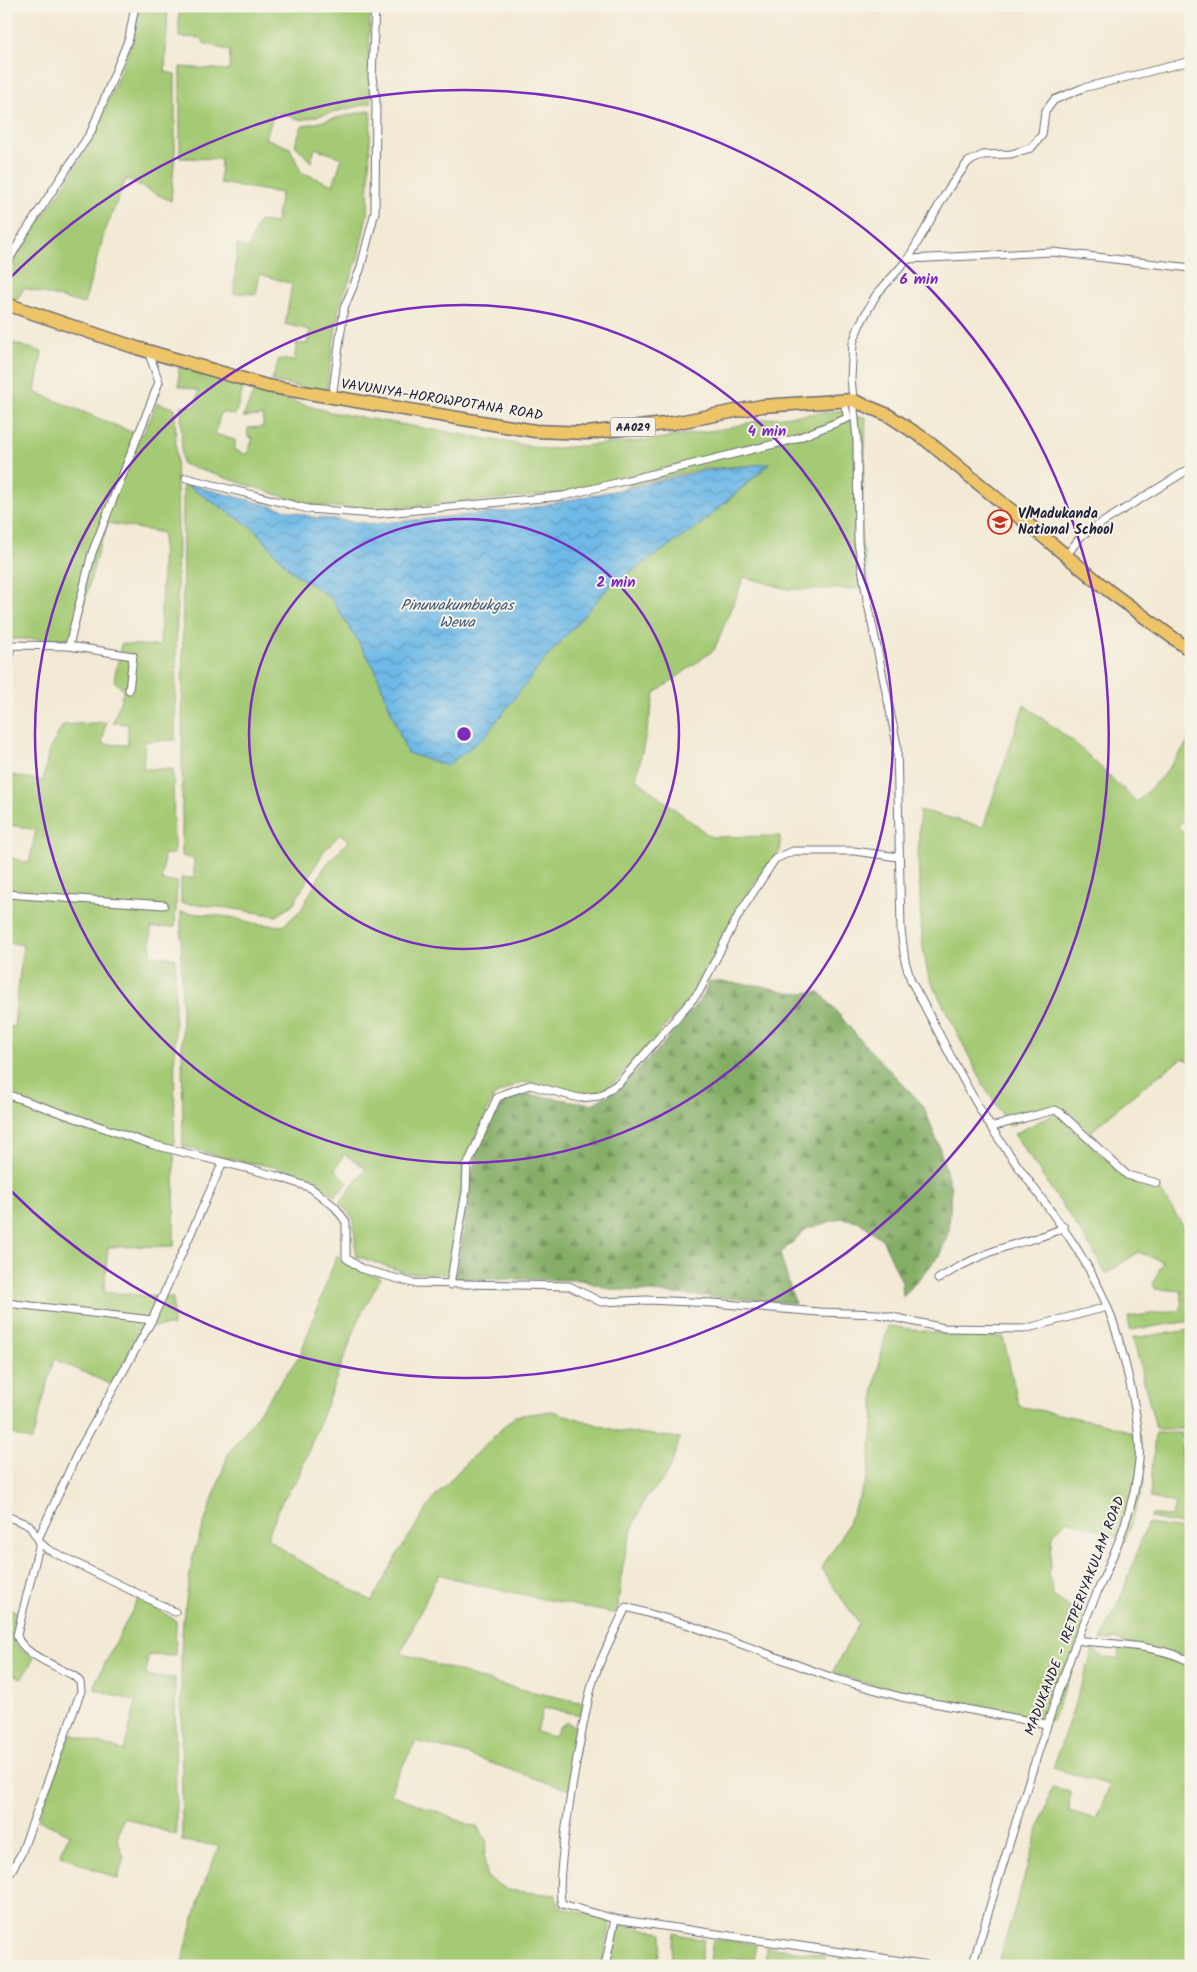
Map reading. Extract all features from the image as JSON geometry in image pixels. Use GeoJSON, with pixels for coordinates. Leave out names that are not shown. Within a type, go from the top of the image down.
{"type":"FeatureCollection","features":[{"type":"Feature","properties":{"kind":"highway","name":"VAVUNIYA-HOROWPOTANA ROAD"},"geometry":{"type":"LineString","coordinates":[[6,304],[148,351],[267,386],[535,431],[587,433],[673,423],[762,406],[847,399],[888,415],[926,440],[1066,556],[1191,651]]}},
{"type":"Feature","properties":{"kind":"street"},"geometry":{"type":"LineString","coordinates":[[6,265],[24,234],[91,132],[129,38],[135,6]]}},
{"type":"Feature","properties":{"kind":"street"},"geometry":{"type":"LineString","coordinates":[[332,398],[344,308],[360,270],[375,212],[376,101],[372,78],[375,6]]}},
{"type":"Feature","properties":{"kind":"street"},"geometry":{"type":"LineString","coordinates":[[186,478],[308,508],[375,514],[563,496],[795,439],[848,418],[847,399],[853,343],[859,326],[876,295],[908,259],[949,188],[968,162],[983,155],[1011,154],[1031,148],[1042,135],[1045,112],[1054,100],[1083,88],[1191,61]]}},
{"type":"Feature","properties":{"kind":"street"},"geometry":{"type":"LineString","coordinates":[[908,259],[1053,252],[1191,268]]}},
{"type":"Feature","properties":{"kind":"street"},"geometry":{"type":"LineString","coordinates":[[69,646],[92,553],[159,382],[148,351]]}},
{"type":"Feature","properties":{"kind":"street","name":"MADUKANDE - IRETPERIYAKULAM ROAD"},"geometry":{"type":"LineString","coordinates":[[847,399],[858,440],[858,542],[867,599],[897,745],[898,857],[901,930],[905,960],[911,980],[991,1127],[1064,1227],[1082,1256],[1107,1307],[1118,1336],[1138,1428],[1139,1457],[1135,1489],[1126,1522],[1076,1640],[1046,1724],[972,1966]]}},
{"type":"Feature","properties":{"kind":"street"},"geometry":{"type":"LineString","coordinates":[[1066,556],[1082,535],[1191,468]]}},
{"type":"Feature","properties":{"kind":"street"},"geometry":{"type":"LineString","coordinates":[[6,638],[11,645],[6,679]]}},
{"type":"Feature","properties":{"kind":"street"},"geometry":{"type":"LineString","coordinates":[[11,645],[69,646],[133,656],[129,690]]}},
{"type":"Feature","properties":{"kind":"street"},"geometry":{"type":"LineString","coordinates":[[450,1285],[466,1191],[467,1166],[497,1098],[506,1092],[530,1085],[579,1098],[600,1096],[620,1082],[699,992],[739,914],[775,859],[792,851],[854,851],[898,857]]}},
{"type":"Feature","properties":{"kind":"street"},"geometry":{"type":"LineString","coordinates":[[6,894],[164,905]]}},
{"type":"Feature","properties":{"kind":"street"},"geometry":{"type":"LineString","coordinates":[[6,1094],[150,1144],[222,1164],[277,1176],[311,1188],[335,1207],[346,1222],[346,1258],[362,1269],[413,1283],[569,1286],[601,1302],[646,1300],[713,1303],[819,1312],[878,1314],[944,1328],[1024,1329],[1107,1307]]}},
{"type":"Feature","properties":{"kind":"street"},"geometry":{"type":"LineString","coordinates":[[991,1127],[1055,1110],[1061,1112],[1127,1174],[1157,1183]]}},
{"type":"Feature","properties":{"kind":"street"},"geometry":{"type":"LineString","coordinates":[[6,1880],[21,1854],[81,1691],[80,1682],[74,1676],[26,1650],[18,1641],[17,1635],[39,1541],[77,1454],[152,1320],[222,1164]]}},
{"type":"Feature","properties":{"kind":"street"},"geometry":{"type":"LineString","coordinates":[[938,1279],[966,1262],[1009,1246],[1051,1235],[1064,1227]]}},
{"type":"Feature","properties":{"kind":"street"},"geometry":{"type":"LineString","coordinates":[[6,1304],[152,1320]]}},
{"type":"Feature","properties":{"kind":"street"},"geometry":{"type":"LineString","coordinates":[[6,1516],[29,1525],[39,1541],[47,1549],[175,1612]]}},
{"type":"Feature","properties":{"kind":"street"},"geometry":{"type":"LineString","coordinates":[[936,1966],[615,1919],[562,1904],[559,1898],[575,1768],[593,1680],[626,1607],[689,1625],[833,1678],[901,1696],[1046,1724]]}},
{"type":"Feature","properties":{"kind":"street"},"geometry":{"type":"LineString","coordinates":[[1076,1640],[1150,1649],[1182,1657],[1191,1662]]}},
{"type":"Feature","properties":{"kind":"street"},"geometry":{"type":"LineString","coordinates":[[605,1966],[615,1919]]}},
{"type":"Feature","properties":{"kind":"green space"},"geometry":{"type":"Polygon","coordinates":[[[139,6],[168,6],[165,72],[175,74],[175,152],[171,201],[126,179],[105,231],[84,304],[24,288],[14,305],[6,301],[6,272],[64,186],[95,134],[133,39],[139,6]]]}},
{"type":"Feature","properties":{"kind":"green space"},"geometry":{"type":"Polygon","coordinates":[[[179,6],[370,6],[369,77],[371,103],[301,120],[275,112],[265,138],[290,148],[301,172],[333,185],[342,158],[315,148],[311,162],[295,145],[302,126],[371,110],[368,210],[358,258],[339,307],[326,393],[272,381],[279,359],[294,361],[297,343],[307,344],[310,330],[285,324],[292,284],[260,274],[256,294],[234,293],[237,245],[248,249],[259,221],[276,223],[281,193],[220,183],[221,159],[180,158],[180,67],[229,70],[230,51],[204,43],[201,38],[179,37],[179,6]]]}},
{"type":"Feature","properties":{"kind":"green space"},"geometry":{"type":"Polygon","coordinates":[[[6,341],[42,352],[35,392],[134,433],[143,435],[157,403],[175,408],[178,532],[175,740],[145,741],[143,769],[173,769],[174,854],[164,854],[162,881],[177,882],[175,927],[151,928],[151,955],[175,958],[174,1246],[108,1247],[104,1292],[173,1298],[173,1326],[144,1327],[112,1385],[54,1359],[32,1441],[6,1432],[6,1027],[14,1027],[23,945],[6,942],[6,856],[29,863],[36,830],[6,824],[6,774],[43,781],[49,750],[63,725],[106,722],[102,744],[128,745],[128,724],[113,723],[124,690],[114,681],[121,644],[160,646],[163,533],[108,523],[96,558],[75,639],[9,639],[6,652],[6,341]]]}},
{"type":"Feature","properties":{"kind":"green space"},"geometry":{"type":"Polygon","coordinates":[[[179,364],[244,386],[235,415],[221,412],[215,434],[235,440],[235,450],[247,455],[253,438],[248,437],[248,428],[263,427],[263,416],[243,417],[254,391],[330,412],[546,449],[651,440],[728,428],[764,419],[844,410],[846,417],[795,436],[563,493],[375,510],[310,505],[182,464],[181,406],[195,406],[199,391],[179,386],[179,364]]]}},
{"type":"Feature","properties":{"kind":"green space"},"geometry":{"type":"Polygon","coordinates":[[[852,417],[866,417],[861,536],[870,589],[788,589],[744,577],[714,650],[655,693],[636,779],[711,837],[780,836],[780,851],[754,883],[697,991],[616,1081],[599,1092],[583,1095],[541,1084],[521,1082],[494,1096],[464,1161],[456,1241],[448,1274],[407,1273],[356,1256],[354,1220],[340,1203],[366,1168],[344,1154],[335,1170],[348,1182],[336,1196],[314,1182],[281,1168],[225,1158],[183,1146],[181,912],[230,917],[257,924],[283,926],[301,910],[325,866],[349,840],[340,834],[324,851],[294,903],[277,916],[181,903],[181,878],[194,878],[194,859],[182,856],[183,483],[253,528],[292,572],[331,598],[375,669],[407,753],[546,658],[610,586],[697,527],[770,464],[703,469],[627,486],[635,480],[849,421],[852,417]]]}},
{"type":"Feature","properties":{"kind":"green space"},"geometry":{"type":"Polygon","coordinates":[[[1024,705],[1074,742],[1137,802],[1165,773],[1191,738],[1191,812],[1178,826],[1191,839],[1191,1062],[1183,1058],[1135,1094],[1090,1133],[1070,1112],[1053,1107],[1009,1126],[984,1086],[928,975],[922,942],[918,857],[920,810],[983,827],[1024,705]]]}},
{"type":"Feature","properties":{"kind":"green space"},"geometry":{"type":"Polygon","coordinates":[[[709,981],[757,985],[791,993],[820,992],[862,1042],[923,1105],[939,1146],[951,1188],[949,1230],[940,1255],[903,1297],[902,1282],[883,1240],[858,1221],[841,1218],[806,1229],[780,1254],[795,1303],[610,1289],[581,1280],[454,1279],[460,1255],[476,1157],[484,1135],[496,1114],[512,1095],[532,1095],[592,1104],[617,1090],[659,1049],[703,996],[709,981]]]}},
{"type":"Feature","properties":{"kind":"green space"},"geometry":{"type":"Polygon","coordinates":[[[1056,1113],[1125,1177],[1158,1187],[1191,1238],[1191,1321],[1130,1330],[1128,1317],[1181,1310],[1182,1291],[1155,1289],[1153,1283],[1163,1262],[1138,1252],[1106,1274],[1094,1252],[1014,1134],[1056,1113]]]}},
{"type":"Feature","properties":{"kind":"green space"},"geometry":{"type":"Polygon","coordinates":[[[337,1255],[355,1268],[381,1278],[361,1314],[298,1478],[282,1501],[267,1538],[295,1558],[372,1601],[397,1555],[434,1498],[466,1463],[515,1416],[552,1411],[618,1431],[680,1438],[666,1475],[646,1498],[632,1528],[625,1556],[617,1614],[481,1586],[438,1574],[401,1653],[497,1684],[584,1703],[581,1715],[544,1708],[536,1732],[553,1737],[559,1727],[567,1722],[581,1732],[569,1790],[462,1753],[416,1741],[394,1782],[391,1794],[478,1828],[487,1842],[484,1856],[487,1877],[507,1890],[556,1895],[558,1906],[611,1921],[602,1966],[181,1966],[202,1889],[219,1846],[182,1841],[181,1653],[183,1619],[193,1555],[228,1455],[300,1355],[337,1255]]]}},
{"type":"Feature","properties":{"kind":"green space"},"geometry":{"type":"Polygon","coordinates":[[[888,1326],[951,1335],[1003,1337],[1019,1406],[1106,1424],[1140,1435],[1144,1483],[1125,1542],[1105,1532],[1067,1520],[1053,1535],[1049,1573],[1053,1596],[1086,1619],[1080,1650],[1052,1721],[890,1690],[832,1673],[859,1623],[821,1569],[844,1532],[868,1476],[874,1419],[874,1387],[888,1326]]]}},
{"type":"Feature","properties":{"kind":"green space"},"geometry":{"type":"Polygon","coordinates":[[[1191,1330],[1191,1429],[1156,1429],[1133,1338],[1191,1330]]]}},
{"type":"Feature","properties":{"kind":"green space"},"geometry":{"type":"Polygon","coordinates":[[[1155,1433],[1181,1433],[1181,1461],[1191,1461],[1191,1526],[1150,1518],[1151,1514],[1172,1517],[1175,1503],[1150,1498],[1155,1433]]]}},
{"type":"Feature","properties":{"kind":"green space"},"geometry":{"type":"Polygon","coordinates":[[[1147,1524],[1191,1530],[1191,1658],[1129,1645],[1115,1639],[1101,1641],[1123,1592],[1147,1524]]]}},
{"type":"Feature","properties":{"kind":"green space"},"geometry":{"type":"Polygon","coordinates":[[[139,1597],[176,1621],[175,1656],[148,1655],[146,1676],[175,1678],[176,1835],[123,1817],[117,1839],[124,1857],[118,1879],[60,1855],[69,1834],[38,1820],[70,1734],[124,1751],[136,1702],[95,1689],[96,1681],[139,1597]]]}},
{"type":"Feature","properties":{"kind":"green space"},"geometry":{"type":"Polygon","coordinates":[[[6,1608],[19,1612],[14,1634],[14,1644],[34,1658],[22,1678],[6,1672],[6,1608]]]}},
{"type":"Feature","properties":{"kind":"green space"},"geometry":{"type":"Polygon","coordinates":[[[1120,1649],[1165,1654],[1191,1664],[1191,1966],[997,1966],[1052,1787],[1070,1791],[1069,1811],[1096,1819],[1110,1785],[1053,1768],[1093,1650],[1105,1658],[1118,1659],[1120,1649]]]}},
{"type":"Feature","properties":{"kind":"green space"},"geometry":{"type":"Polygon","coordinates":[[[620,1924],[663,1933],[658,1966],[610,1966],[620,1924]]]}},
{"type":"Feature","properties":{"kind":"green space"},"geometry":{"type":"Polygon","coordinates":[[[674,1933],[704,1940],[700,1966],[671,1966],[674,1933]]]}},
{"type":"Feature","properties":{"kind":"green space"},"geometry":{"type":"Polygon","coordinates":[[[713,1939],[756,1944],[753,1961],[730,1957],[728,1966],[709,1966],[713,1939]]]}},
{"type":"Feature","properties":{"kind":"green space"},"geometry":{"type":"Polygon","coordinates":[[[766,1947],[825,1955],[823,1966],[779,1966],[765,1962],[766,1947]]]}},
{"type":"Feature","properties":{"kind":"green space"},"geometry":{"type":"Polygon","coordinates":[[[840,1957],[877,1966],[839,1966],[840,1957]]]}},
{"type":"Feature","properties":{"kind":"water","name":"Pinuwakumbukgas Wewa"},"geometry":{"type":"Polygon","coordinates":[[[770,463],[697,527],[610,586],[546,658],[485,736],[447,766],[407,753],[375,669],[331,598],[292,572],[253,528],[183,483],[313,517],[372,524],[520,510],[702,471],[770,463]]]}},
{"type":"Feature","properties":{"kind":"place","name":"V/Madukanda National School"},"geometry":{"type":"Point","coordinates":[1000,522]}}]}
